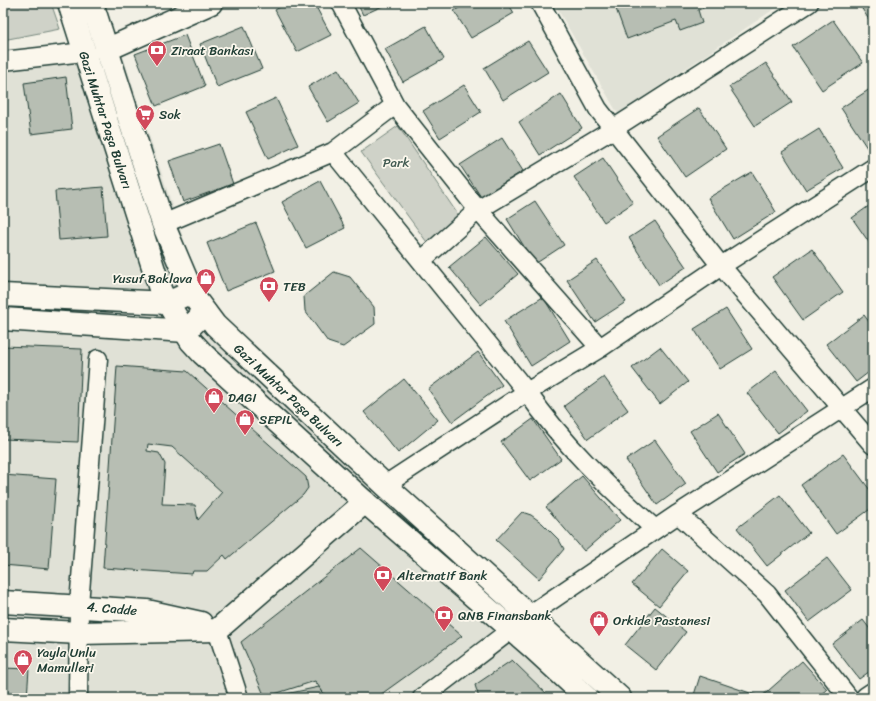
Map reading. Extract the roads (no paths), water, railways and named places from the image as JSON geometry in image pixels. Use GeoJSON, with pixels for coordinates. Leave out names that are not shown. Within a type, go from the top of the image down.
{"type":"FeatureCollection","features":[{"type":"Feature","properties":{"kind":"main road","name":"Gazi Muhtar Paşa Bulvarı"},"geometry":{"type":"LineString","coordinates":[[69,3],[161,292],[192,341],[203,354],[365,502],[520,623],[620,698]]}},
{"type":"Feature","properties":{"kind":"main road","name":"Gazi Muhtar Paşa Bulvarı"},"geometry":{"type":"LineString","coordinates":[[92,3],[163,224],[192,292],[205,312],[215,325],[385,485],[520,623],[587,698]]}},
{"type":"Feature","properties":{"kind":"main road"},"geometry":{"type":"LineString","coordinates":[[106,50],[211,3]]}},
{"type":"Feature","properties":{"kind":"main road"},"geometry":{"type":"LineString","coordinates":[[3,295],[168,303],[192,292]]}},
{"type":"Feature","properties":{"kind":"main road"},"geometry":{"type":"LineString","coordinates":[[3,319],[186,331],[205,312]]}},
{"type":"Feature","properties":{"kind":"main road"},"geometry":{"type":"LineString","coordinates":[[3,629],[80,633],[217,630],[365,502]]}},
{"type":"Feature","properties":{"kind":"main road","name":"4. Cadde"},"geometry":{"type":"LineString","coordinates":[[3,602],[80,605],[147,611],[196,621],[217,630]]}},
{"type":"Feature","properties":{"kind":"main road"},"geometry":{"type":"LineString","coordinates":[[867,698],[873,694]]}},
{"type":"Feature","properties":{"kind":"street"},"geometry":{"type":"LineString","coordinates":[[341,3],[396,105],[478,210],[600,348]]}},
{"type":"Feature","properties":{"kind":"street"},"geometry":{"type":"LineString","coordinates":[[540,3],[598,109],[613,129],[721,266],[873,444]]}},
{"type":"Feature","properties":{"kind":"street"},"geometry":{"type":"LineString","coordinates":[[422,260],[478,210],[613,129],[809,3]]}},
{"type":"Feature","properties":{"kind":"street"},"geometry":{"type":"LineString","coordinates":[[3,61],[84,52]]}},
{"type":"Feature","properties":{"kind":"street"},"geometry":{"type":"LineString","coordinates":[[163,224],[333,152],[396,105]]}},
{"type":"Feature","properties":{"kind":"street"},"geometry":{"type":"LineString","coordinates":[[333,152],[422,260],[527,392],[548,422],[602,481],[655,529]]}},
{"type":"Feature","properties":{"kind":"street"},"geometry":{"type":"LineString","coordinates":[[385,485],[527,392],[600,348],[721,266],[873,168]]}},
{"type":"Feature","properties":{"kind":"street"},"geometry":{"type":"LineString","coordinates":[[78,698],[80,605],[98,359]]}},
{"type":"Feature","properties":{"kind":"street"},"geometry":{"type":"LineString","coordinates":[[422,698],[520,623],[655,529],[873,388]]}},
{"type":"Feature","properties":{"kind":"street"},"geometry":{"type":"LineString","coordinates":[[678,514],[767,594],[850,698]]}},
{"type":"Feature","properties":{"kind":"street"},"geometry":{"type":"LineString","coordinates":[[217,630],[239,698]]}},
{"type":"Feature","properties":{"kind":"place","name":"Ziraat Bankası"},"geometry":{"type":"Point","coordinates":[157,67]}},
{"type":"Feature","properties":{"kind":"place","name":"Sok"},"geometry":{"type":"Point","coordinates":[145,131]}},
{"type":"Feature","properties":{"kind":"place","name":"Yusuf Baklava"},"geometry":{"type":"Point","coordinates":[206,295]}},
{"type":"Feature","properties":{"kind":"place","name":"TEB"},"geometry":{"type":"Point","coordinates":[269,303]}},
{"type":"Feature","properties":{"kind":"place","name":"DAGI"},"geometry":{"type":"Point","coordinates":[214,414]}},
{"type":"Feature","properties":{"kind":"place","name":"SEPIL"},"geometry":{"type":"Point","coordinates":[245,436]}},
{"type":"Feature","properties":{"kind":"place","name":"Alternatif Bank"},"geometry":{"type":"Point","coordinates":[383,592]}},
{"type":"Feature","properties":{"kind":"place","name":"QNB Finansbank"},"geometry":{"type":"Point","coordinates":[444,632]}},
{"type":"Feature","properties":{"kind":"place","name":"Orkide Pastanesi"},"geometry":{"type":"Point","coordinates":[599,637]}},
{"type":"Feature","properties":{"kind":"place","name":"Yayla Unlu Mamulleri"},"geometry":{"type":"Point","coordinates":[23,676]}},
{"type":"Feature","properties":{"kind":"park label","name":"Park"},"geometry":{"type":"Point","coordinates":[396,162]}}]}
